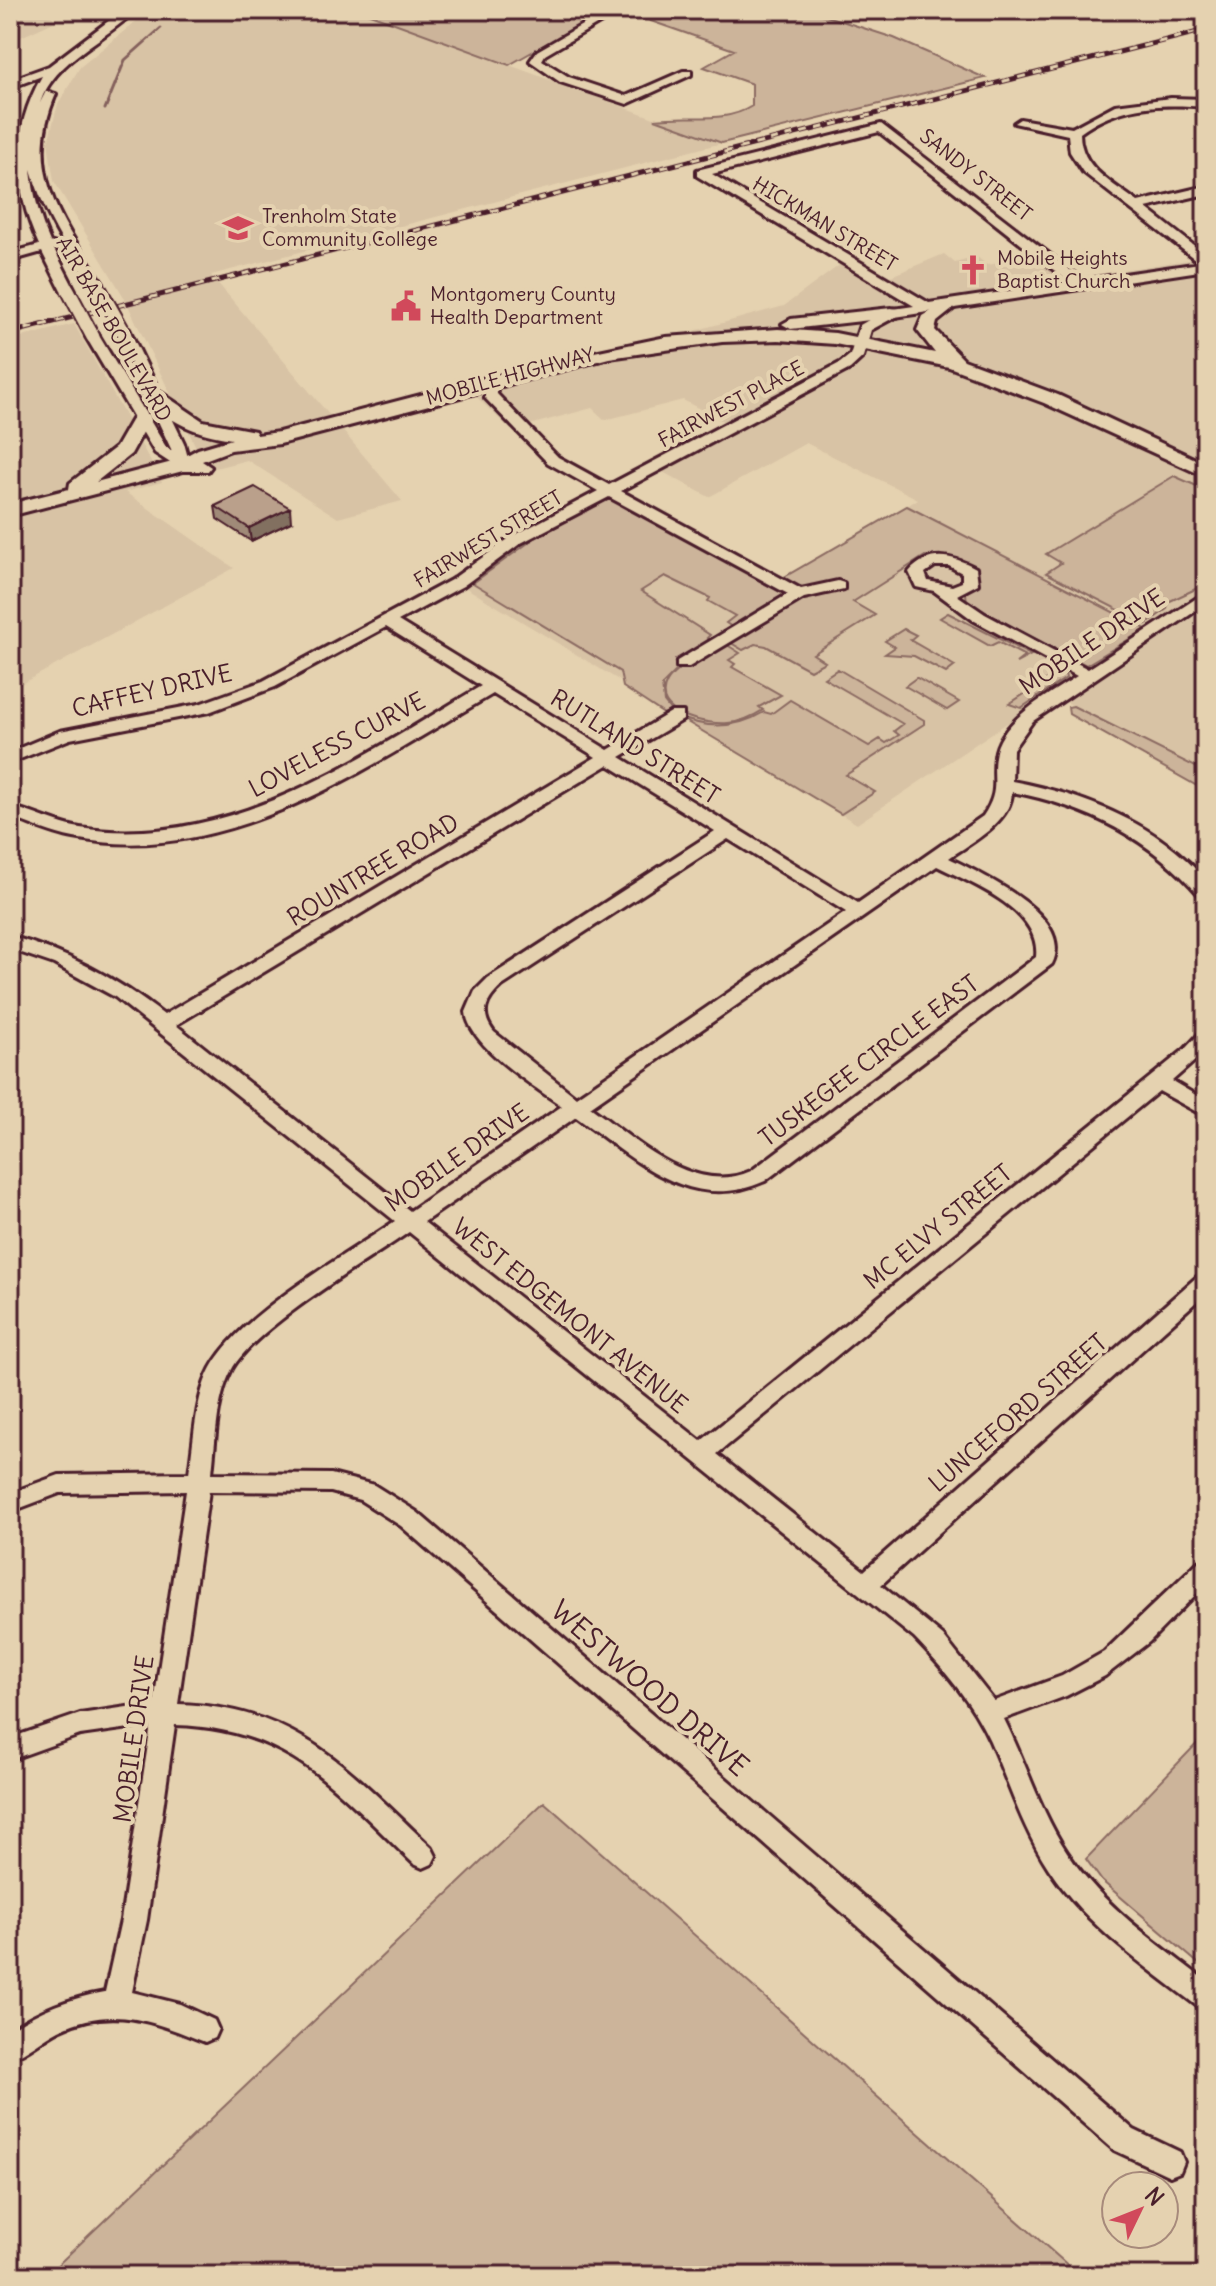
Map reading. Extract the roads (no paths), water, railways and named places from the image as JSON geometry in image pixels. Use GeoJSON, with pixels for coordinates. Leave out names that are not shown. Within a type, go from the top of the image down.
{"type":"FeatureCollection","features":[{"type":"Feature","properties":{"kind":"main road"},"geometry":{"type":"LineString","coordinates":[[934,309],[929,320],[928,336],[945,353],[973,369]]}},
{"type":"Feature","properties":{"kind":"main road"},"geometry":{"type":"LineString","coordinates":[[745,334],[791,324],[891,313]]}},
{"type":"Feature","properties":{"kind":"main road"},"geometry":{"type":"LineString","coordinates":[[745,334],[862,343],[973,369],[1052,399],[1206,471]]}},
{"type":"Feature","properties":{"kind":"main road","name":"MOBILE HIGHWAY"},"geometry":{"type":"LineString","coordinates":[[10,510],[183,465],[203,467],[256,453],[280,438],[637,345],[745,334]]}},
{"type":"Feature","properties":{"kind":"main road"},"geometry":{"type":"LineString","coordinates":[[154,394],[170,412],[197,427],[280,438]]}},
{"type":"Feature","properties":{"kind":"main road"},"geometry":{"type":"LineString","coordinates":[[64,496],[124,450],[142,418]]}},
{"type":"Feature","properties":{"kind":"street","name":"AIR BASE BOULEVARD"},"geometry":{"type":"LineString","coordinates":[[130,10],[52,69],[32,109],[16,152],[19,184],[43,247],[93,337],[160,450],[183,465]]}},
{"type":"Feature","properties":{"kind":"street"},"geometry":{"type":"LineString","coordinates":[[616,10],[541,53],[536,61],[539,65],[627,100],[687,73]]}},
{"type":"Feature","properties":{"kind":"street","name":"AIR BASE BOULEVARD"},"geometry":{"type":"LineString","coordinates":[[70,57],[68,70],[32,109],[34,164],[42,193],[122,329],[177,443],[183,465]]}},
{"type":"Feature","properties":{"kind":"street"},"geometry":{"type":"LineString","coordinates":[[10,84],[52,69]]}},
{"type":"Feature","properties":{"kind":"street"},"geometry":{"type":"LineString","coordinates":[[1020,123],[1074,132],[1097,116],[1123,106],[1164,101],[1206,103]]}},
{"type":"Feature","properties":{"kind":"street"},"geometry":{"type":"LineString","coordinates":[[10,105],[32,109]]}},
{"type":"Feature","properties":{"kind":"street","name":"SANDY STREET"},"geometry":{"type":"LineString","coordinates":[[701,173],[881,128],[1082,286]]}},
{"type":"Feature","properties":{"kind":"street"},"geometry":{"type":"LineString","coordinates":[[1074,132],[1075,151],[1082,164],[1138,206],[1206,264]]}},
{"type":"Feature","properties":{"kind":"street","name":"HICKMAN STREET"},"geometry":{"type":"LineString","coordinates":[[701,173],[934,309]]}},
{"type":"Feature","properties":{"kind":"street"},"geometry":{"type":"LineString","coordinates":[[1138,206],[1206,190]]}},
{"type":"Feature","properties":{"kind":"street"},"geometry":{"type":"LineString","coordinates":[[17,212],[43,247]]}},
{"type":"Feature","properties":{"kind":"street"},"geometry":{"type":"LineString","coordinates":[[10,257],[69,241]]}},
{"type":"Feature","properties":{"kind":"street"},"geometry":{"type":"LineString","coordinates":[[862,343],[865,328],[891,313],[1082,286],[1206,264]]}},
{"type":"Feature","properties":{"kind":"street"},"geometry":{"type":"LineString","coordinates":[[862,343],[883,327],[934,309]]}},
{"type":"Feature","properties":{"kind":"street","name":"FAIRWEST PLACE"},"geometry":{"type":"LineString","coordinates":[[610,491],[845,366],[856,357],[862,343]]}},
{"type":"Feature","properties":{"kind":"street","name":"FAIRWEST STREET"},"geometry":{"type":"LineString","coordinates":[[490,382],[490,395],[550,458],[799,594]]}},
{"type":"Feature","properties":{"kind":"street","name":"FAIRWEST STREET"},"geometry":{"type":"LineString","coordinates":[[387,621],[457,583],[516,540],[610,491]]}},
{"type":"Feature","properties":{"kind":"street"},"geometry":{"type":"LineString","coordinates":[[683,664],[799,594],[838,586]]}},
{"type":"Feature","properties":{"kind":"street"},"geometry":{"type":"LineString","coordinates":[[942,592],[979,617],[1088,675]]}},
{"type":"Feature","properties":{"kind":"street","name":"MOBILE DRIVE"},"geometry":{"type":"LineString","coordinates":[[116,2003],[134,1920],[215,1380],[233,1349],[255,1328],[989,820],[1003,799],[1005,749],[1018,726],[1037,708],[1206,597]]}},
{"type":"Feature","properties":{"kind":"street","name":"RUTLAND STREET"},"geometry":{"type":"LineString","coordinates":[[387,621],[859,912]]}},
{"type":"Feature","properties":{"kind":"street","name":"CAFFEY DRIVE"},"geometry":{"type":"LineString","coordinates":[[10,758],[66,735],[203,708],[243,695],[387,621]]}},
{"type":"Feature","properties":{"kind":"street","name":"LOVELESS CURVE"},"geometry":{"type":"LineString","coordinates":[[10,811],[55,828],[114,837],[170,836],[229,825],[289,803],[494,686]]}},
{"type":"Feature","properties":{"kind":"street","name":"ROUNTREE ROAD"},"geometry":{"type":"LineString","coordinates":[[164,1024],[677,716]]}},
{"type":"Feature","properties":{"kind":"street"},"geometry":{"type":"LineString","coordinates":[[1004,785],[1068,800],[1130,827],[1178,861],[1206,892]]}},
{"type":"Feature","properties":{"kind":"street","name":"TUSKEGEE CIRCLE EAST"},"geometry":{"type":"LineString","coordinates":[[726,832],[495,982],[479,999],[476,1018],[485,1036],[683,1179],[722,1186],[751,1179],[766,1170],[1045,960],[1049,942],[1039,923],[1014,904],[936,859]]}},
{"type":"Feature","properties":{"kind":"street","name":"WEST EDGEMONT AVENUE"},"geometry":{"type":"LineString","coordinates":[[10,942],[61,960],[101,979],[164,1024],[866,1586],[942,1651],[988,1714],[1040,1828],[1078,1889],[1104,1915],[1206,1997]]}},
{"type":"Feature","properties":{"kind":"street","name":"MC ELVY STREET"},"geometry":{"type":"LineString","coordinates":[[701,1454],[1158,1082],[1206,1039]]}},
{"type":"Feature","properties":{"kind":"street"},"geometry":{"type":"LineString","coordinates":[[1158,1082],[1206,1110]]}},
{"type":"Feature","properties":{"kind":"street","name":"LUNCEFORD STREET"},"geometry":{"type":"LineString","coordinates":[[866,1586],[883,1566],[1206,1281]]}},
{"type":"Feature","properties":{"kind":"street","name":"WESTWOOD DRIVE"},"geometry":{"type":"LineString","coordinates":[[10,1503],[35,1491],[74,1482],[199,1481],[331,1483],[366,1492],[393,1507],[1124,2140],[1170,2162]]}},
{"type":"Feature","properties":{"kind":"street"},"geometry":{"type":"LineString","coordinates":[[988,1714],[1049,1693],[1099,1668],[1121,1652],[1206,1569]]}},
{"type":"Feature","properties":{"kind":"street"},"geometry":{"type":"LineString","coordinates":[[10,1749],[43,1733],[83,1721],[164,1716],[233,1720],[277,1734],[321,1761],[423,1856]]}},
{"type":"Feature","properties":{"kind":"street"},"geometry":{"type":"LineString","coordinates":[[10,2046],[53,2016],[116,2003],[171,2012],[205,2029]]}},
{"type":"Feature","properties":{"kind":"waterway"},"geometry":{"type":"LineString","coordinates":[[178,18],[196,10]]}},
{"type":"Feature","properties":{"kind":"waterway"},"geometry":{"type":"LineString","coordinates":[[105,109],[125,60],[161,28]]}},
{"type":"Feature","properties":{"kind":"railway"},"geometry":{"type":"LineString","coordinates":[[10,333],[1206,30]]}},
{"type":"Feature","properties":{"kind":"place","name":"Trenholm State Community College"},"geometry":{"type":"Point","coordinates":[238,228]}},
{"type":"Feature","properties":{"kind":"place","name":"Mobile Heights Baptist Church"},"geometry":{"type":"Point","coordinates":[973,270]}},
{"type":"Feature","properties":{"kind":"place","name":"Montgomery County Health Department"},"geometry":{"type":"Point","coordinates":[406,306]}}]}
